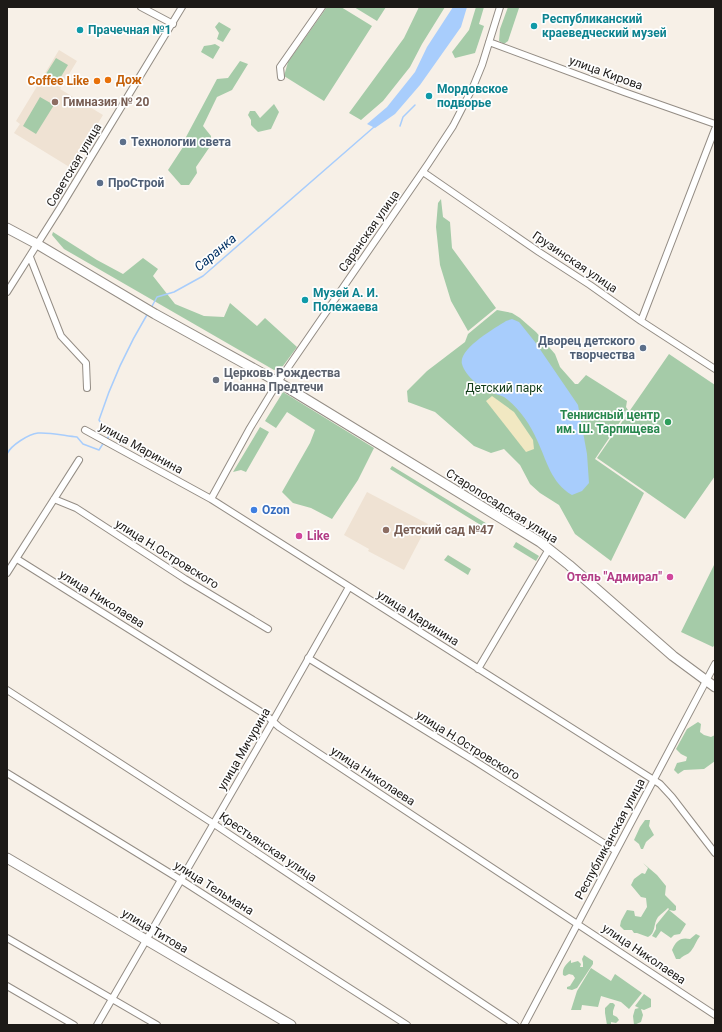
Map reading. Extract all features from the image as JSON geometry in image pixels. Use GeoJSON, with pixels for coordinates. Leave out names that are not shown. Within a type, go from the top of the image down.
{"type":"FeatureCollection","features":[{"type":"Feature","properties":{"kind":"main road","name":"Старопосадская улица"},"geometry":{"type":"LineString","coordinates":[[7,228],[38,244],[155,314],[278,382],[549,549],[673,656],[715,687]]}},
{"type":"Feature","properties":{"kind":"main road","name":"улица Титова"},"geometry":{"type":"LineString","coordinates":[[7,858],[291,1025]]}},
{"type":"Feature","properties":{"kind":"street"},"geometry":{"type":"LineString","coordinates":[[141,7],[173,24]]}},
{"type":"Feature","properties":{"kind":"street","name":"Советская улица"},"geometry":{"type":"LineString","coordinates":[[7,292],[38,244],[182,7]]}},
{"type":"Feature","properties":{"kind":"street"},"geometry":{"type":"LineString","coordinates":[[281,77],[280,68],[322,7]]}},
{"type":"Feature","properties":{"kind":"street","name":"Саранская улица"},"geometry":{"type":"LineString","coordinates":[[211,499],[252,423],[278,382],[453,126],[473,87],[500,7]]}},
{"type":"Feature","properties":{"kind":"street","name":"улица Кирова"},"geometry":{"type":"LineString","coordinates":[[489,42],[715,124]]}},
{"type":"Feature","properties":{"kind":"street"},"geometry":{"type":"LineString","coordinates":[[641,321],[715,129]]}},
{"type":"Feature","properties":{"kind":"street","name":"Грузинская улица"},"geometry":{"type":"LineString","coordinates":[[423,172],[532,248],[715,369]]}},
{"type":"Feature","properties":{"kind":"street"},"geometry":{"type":"LineString","coordinates":[[30,256],[61,336],[86,363],[87,388]]}},
{"type":"Feature","properties":{"kind":"street","name":"улица Маринина"},"geometry":{"type":"LineString","coordinates":[[86,430],[211,499],[654,780],[664,787],[715,853]]}},
{"type":"Feature","properties":{"kind":"street"},"geometry":{"type":"LineString","coordinates":[[7,573],[79,460]]}},
{"type":"Feature","properties":{"kind":"street","name":"улица Н.Островского"},"geometry":{"type":"LineString","coordinates":[[54,498],[76,508],[185,579],[268,629]]}},
{"type":"Feature","properties":{"kind":"street"},"geometry":{"type":"LineString","coordinates":[[478,669],[549,549]]}},
{"type":"Feature","properties":{"kind":"street","name":"улица Николаева"},"geometry":{"type":"LineString","coordinates":[[17,559],[261,712],[286,731],[715,1015]]}},
{"type":"Feature","properties":{"kind":"street","name":"улица Мичурина"},"geometry":{"type":"LineString","coordinates":[[97,1025],[349,587]]}},
{"type":"Feature","properties":{"kind":"street","name":"улица Н.Островского"},"geometry":{"type":"LineString","coordinates":[[308,658],[616,851]]}},
{"type":"Feature","properties":{"kind":"street","name":"Республиканская улица"},"geometry":{"type":"LineString","coordinates":[[524,1025],[715,664]]}},
{"type":"Feature","properties":{"kind":"street","name":"Крестьянская улица"},"geometry":{"type":"LineString","coordinates":[[7,690],[214,824],[515,1025]]}},
{"type":"Feature","properties":{"kind":"street","name":"улица Тельмана"},"geometry":{"type":"LineString","coordinates":[[7,773],[181,880],[407,1025]]}},
{"type":"Feature","properties":{"kind":"street"},"geometry":{"type":"LineString","coordinates":[[7,938],[157,1025]]}},
{"type":"Feature","properties":{"kind":"street"},"geometry":{"type":"LineString","coordinates":[[7,986],[74,1025]]}},
{"type":"Feature","properties":{"kind":"shaded area","name":"Гимназия № 20"},"geometry":{"type":"Polygon","coordinates":[[[59,50],[77,61],[60,89],[103,115],[71,168],[14,133],[20,124],[16,121],[59,50]]]}},
{"type":"Feature","properties":{"kind":"shaded area","name":"Детский сад №47"},"geometry":{"type":"Polygon","coordinates":[[[367,492],[428,524],[404,570],[368,551],[369,549],[344,535],[367,492]]]}},
{"type":"Feature","properties":{"kind":"green space"},"geometry":{"type":"Polygon","coordinates":[[[327,7],[341,7],[372,26],[324,101],[284,76],[288,62],[327,7]]]}},
{"type":"Feature","properties":{"kind":"green space"},"geometry":{"type":"Polygon","coordinates":[[[354,7],[386,7],[377,21],[354,7]]]}},
{"type":"Feature","properties":{"kind":"green space"},"geometry":{"type":"Polygon","coordinates":[[[419,7],[445,7],[422,44],[410,67],[383,101],[361,120],[349,113],[404,38],[419,7]]]}},
{"type":"Feature","properties":{"kind":"green space"},"geometry":{"type":"Polygon","coordinates":[[[476,7],[484,7],[479,24],[484,26],[475,53],[455,58],[452,52],[469,30],[476,7]]]}},
{"type":"Feature","properties":{"kind":"green space"},"geometry":{"type":"Polygon","coordinates":[[[508,7],[519,8],[508,41],[504,44],[499,41],[500,29],[508,7]]]}},
{"type":"Feature","properties":{"kind":"green space"},"geometry":{"type":"Polygon","coordinates":[[[219,22],[231,29],[223,42],[217,39],[219,33],[215,27],[219,22]]]}},
{"type":"Feature","properties":{"kind":"green space"},"geometry":{"type":"Polygon","coordinates":[[[215,44],[220,47],[213,59],[201,52],[204,46],[215,44]]]}},
{"type":"Feature","properties":{"kind":"green space"},"geometry":{"type":"Polygon","coordinates":[[[56,58],[68,65],[56,85],[44,77],[56,58]]]}},
{"type":"Feature","properties":{"kind":"green space"},"geometry":{"type":"Polygon","coordinates":[[[240,61],[248,64],[232,90],[217,97],[203,126],[211,136],[211,145],[196,167],[197,173],[189,185],[181,185],[168,170],[185,144],[186,137],[217,79],[228,78],[240,61]]]}},
{"type":"Feature","properties":{"kind":"green space"},"geometry":{"type":"Polygon","coordinates":[[[40,97],[54,105],[36,134],[23,126],[40,97]]]}},
{"type":"Feature","properties":{"kind":"green space"},"geometry":{"type":"Polygon","coordinates":[[[274,104],[279,112],[271,129],[258,132],[251,125],[251,120],[248,115],[250,111],[255,111],[260,118],[274,104]]]}},
{"type":"Feature","properties":{"kind":"green space"},"geometry":{"type":"Polygon","coordinates":[[[441,199],[443,217],[450,222],[452,248],[496,308],[468,331],[451,301],[440,265],[436,227],[438,203],[441,199]]]}},
{"type":"Feature","properties":{"kind":"green space"},"geometry":{"type":"Polygon","coordinates":[[[53,232],[97,260],[123,274],[143,258],[158,269],[153,276],[175,304],[204,316],[224,317],[230,303],[257,326],[265,318],[297,347],[283,366],[274,370],[64,249],[52,235],[53,232]]]}},
{"type":"Feature","properties":{"kind":"green space","name":"Детский парк"},"geometry":{"type":"Polygon","coordinates":[[[497,310],[512,313],[536,332],[555,354],[560,367],[575,384],[578,384],[586,375],[627,401],[626,407],[628,410],[595,459],[644,493],[611,561],[575,534],[559,505],[540,493],[530,484],[520,465],[504,449],[491,453],[474,446],[435,412],[408,402],[407,391],[427,371],[465,342],[468,334],[497,310]]]}},
{"type":"Feature","properties":{"kind":"green space","name":"Теннисный центр им. Ш. Тарпищева"},"geometry":{"type":"Polygon","coordinates":[[[669,354],[715,385],[715,476],[685,519],[597,458],[669,354]]]}},
{"type":"Feature","properties":{"kind":"green space"},"geometry":{"type":"Polygon","coordinates":[[[283,392],[374,448],[358,480],[332,519],[311,508],[293,503],[282,492],[310,443],[315,430],[287,412],[276,428],[265,421],[283,392]]]}},
{"type":"Feature","properties":{"kind":"green space"},"geometry":{"type":"Polygon","coordinates":[[[260,427],[269,432],[246,472],[241,470],[233,472],[260,427]]]}},
{"type":"Feature","properties":{"kind":"green space"},"geometry":{"type":"Polygon","coordinates":[[[392,466],[489,525],[487,529],[390,469],[392,466]]]}},
{"type":"Feature","properties":{"kind":"green space"},"geometry":{"type":"Polygon","coordinates":[[[516,542],[539,556],[536,561],[513,547],[516,542]]]}},
{"type":"Feature","properties":{"kind":"green space"},"geometry":{"type":"Polygon","coordinates":[[[448,555],[471,569],[468,575],[444,560],[448,555]]]}},
{"type":"Feature","properties":{"kind":"green space"},"geometry":{"type":"Polygon","coordinates":[[[715,563],[715,644],[713,647],[681,632],[715,563]]]}},
{"type":"Feature","properties":{"kind":"green space"},"geometry":{"type":"Polygon","coordinates":[[[698,722],[701,724],[700,732],[711,737],[715,735],[715,761],[704,769],[684,770],[678,774],[674,770],[677,763],[686,761],[687,757],[676,749],[687,729],[698,722]]]}},
{"type":"Feature","properties":{"kind":"green space"},"geometry":{"type":"Polygon","coordinates":[[[645,820],[650,820],[649,826],[654,835],[646,842],[643,849],[641,849],[639,844],[634,840],[645,820]]]}},
{"type":"Feature","properties":{"kind":"green space"},"geometry":{"type":"Polygon","coordinates":[[[643,863],[657,875],[666,886],[665,895],[676,906],[676,910],[669,910],[686,924],[680,934],[674,935],[671,938],[661,931],[656,938],[652,936],[656,929],[656,925],[669,909],[668,908],[658,917],[651,935],[648,937],[634,933],[632,930],[624,930],[620,926],[627,910],[634,911],[635,916],[641,917],[647,907],[646,898],[641,897],[631,885],[634,879],[642,873],[645,874],[648,868],[643,863]]]}},
{"type":"Feature","properties":{"kind":"green space"},"geometry":{"type":"Polygon","coordinates":[[[696,934],[700,936],[691,951],[680,959],[676,959],[672,950],[675,944],[681,939],[690,939],[696,934]]]}},
{"type":"Feature","properties":{"kind":"green space"},"geometry":{"type":"Polygon","coordinates":[[[584,955],[593,961],[593,964],[577,988],[572,990],[567,989],[575,978],[573,975],[569,974],[565,976],[563,975],[564,968],[571,960],[571,963],[578,961],[581,964],[580,967],[583,967],[582,959],[584,955]]]}},
{"type":"Feature","properties":{"kind":"green space"},"geometry":{"type":"Polygon","coordinates":[[[591,968],[611,981],[615,974],[642,993],[629,1009],[621,1002],[601,996],[598,1007],[582,1005],[581,1010],[571,1010],[577,991],[591,968]]]}},
{"type":"Feature","properties":{"kind":"green space"},"geometry":{"type":"Polygon","coordinates":[[[644,994],[651,999],[651,1007],[644,1010],[641,1009],[643,1015],[641,1022],[634,1025],[633,1016],[635,1009],[639,1008],[635,1006],[644,994]]]}},
{"type":"Feature","properties":{"kind":"green space"},"geometry":{"type":"Polygon","coordinates":[[[610,1003],[615,1005],[613,1015],[619,1020],[616,1023],[611,1022],[611,1025],[607,1025],[605,1008],[610,1003]]]}},
{"type":"Feature","properties":{"kind":"sand"},"geometry":{"type":"Polygon","coordinates":[[[492,396],[514,412],[533,440],[534,449],[526,452],[486,401],[492,396]]]}},
{"type":"Feature","properties":{"kind":"water"},"geometry":{"type":"Polygon","coordinates":[[[453,7],[467,7],[461,27],[420,85],[395,114],[375,128],[367,124],[387,107],[415,72],[427,47],[453,7]]]}},
{"type":"Feature","properties":{"kind":"water"},"geometry":{"type":"Polygon","coordinates":[[[512,319],[519,322],[535,342],[578,405],[587,454],[589,483],[582,491],[572,495],[554,478],[534,434],[519,411],[504,397],[488,391],[474,382],[462,364],[462,358],[471,346],[506,321],[512,319]]]}},
{"type":"Feature","properties":{"kind":"waterway"},"geometry":{"type":"LineString","coordinates":[[400,126],[403,117],[415,105]]}},
{"type":"Feature","properties":{"kind":"waterway","name":"Саранка"},"geometry":{"type":"LineString","coordinates":[[151,308],[157,297],[174,292],[203,276],[374,127]]}},
{"type":"Feature","properties":{"kind":"waterway","name":"Саранка"},"geometry":{"type":"LineString","coordinates":[[107,439],[109,436],[99,420],[120,365],[148,313]]}},
{"type":"Feature","properties":{"kind":"waterway","name":"Саранка"},"geometry":{"type":"LineString","coordinates":[[7,454],[12,447],[21,440],[38,433],[77,437],[83,444],[99,450],[104,442]]}},
{"type":"Feature","properties":{"kind":"place","name":"Республиканский краеведческий музей"},"geometry":{"type":"Point","coordinates":[534,26]}},
{"type":"Feature","properties":{"kind":"place","name":"Прачечная №1"},"geometry":{"type":"Point","coordinates":[80,30]}},
{"type":"Feature","properties":{"kind":"place","name":"Дож"},"geometry":{"type":"Point","coordinates":[108,80]}},
{"type":"Feature","properties":{"kind":"place","name":"Coffee Like"},"geometry":{"type":"Point","coordinates":[97,81]}},
{"type":"Feature","properties":{"kind":"place","name":"Мордовское подворье"},"geometry":{"type":"Point","coordinates":[429,96]}},
{"type":"Feature","properties":{"kind":"place","name":"Гимназия № 20"},"geometry":{"type":"Point","coordinates":[55,102]}},
{"type":"Feature","properties":{"kind":"place","name":"Технологии света"},"geometry":{"type":"Point","coordinates":[123,142]}},
{"type":"Feature","properties":{"kind":"place","name":"ПроСтрой"},"geometry":{"type":"Point","coordinates":[100,183]}},
{"type":"Feature","properties":{"kind":"place","name":"Музей А. И. Полежаева"},"geometry":{"type":"Point","coordinates":[305,300]}},
{"type":"Feature","properties":{"kind":"place","name":"Дворец детского творчества"},"geometry":{"type":"Point","coordinates":[643,348]}},
{"type":"Feature","properties":{"kind":"place","name":"Церковь Рождества Иоанна Предтечи"},"geometry":{"type":"Point","coordinates":[216,380]}},
{"type":"Feature","properties":{"kind":"place","name":"Теннисный центр им. Ш. Тарпищева"},"geometry":{"type":"Point","coordinates":[668,422]}},
{"type":"Feature","properties":{"kind":"place","name":"Ozon"},"geometry":{"type":"Point","coordinates":[254,510]}},
{"type":"Feature","properties":{"kind":"place","name":"Детский сад №47"},"geometry":{"type":"Point","coordinates":[386,530]}},
{"type":"Feature","properties":{"kind":"place","name":"Like"},"geometry":{"type":"Point","coordinates":[299,536]}},
{"type":"Feature","properties":{"kind":"place","name":"Отель \"Адмирал\""},"geometry":{"type":"Point","coordinates":[670,577]}}]}
